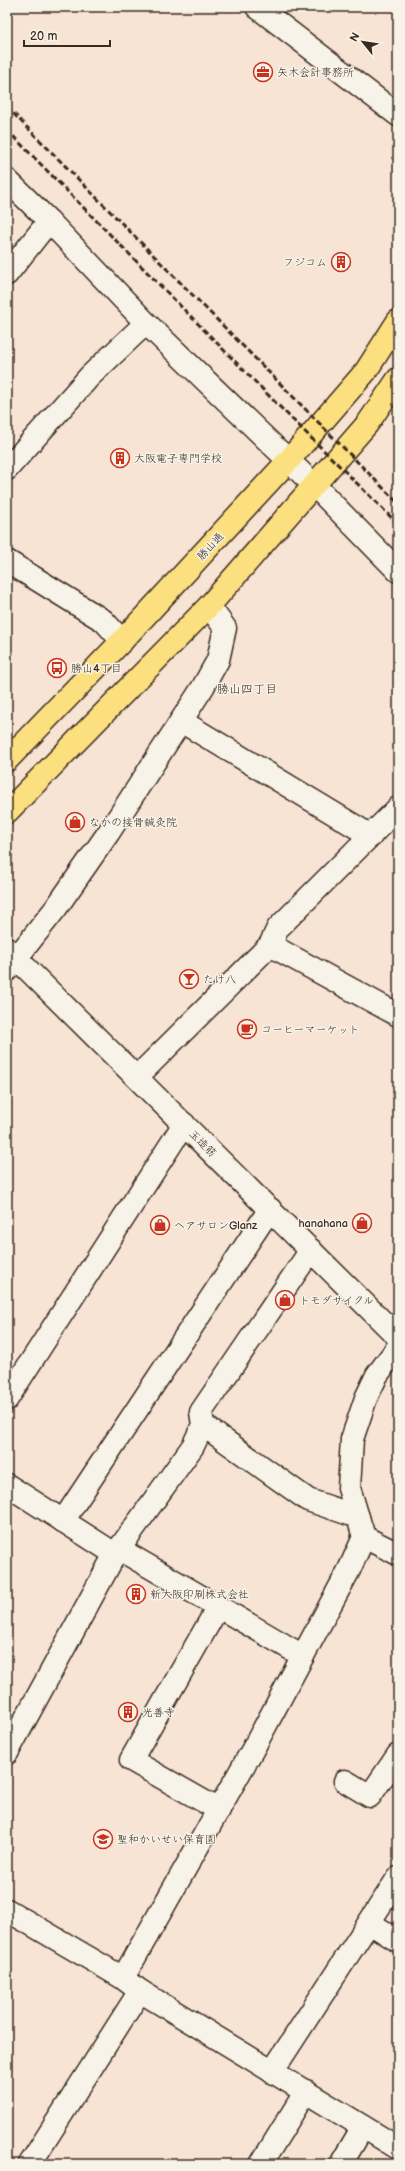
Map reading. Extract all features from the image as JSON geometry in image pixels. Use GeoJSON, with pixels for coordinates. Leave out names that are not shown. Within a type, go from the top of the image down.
{"type":"FeatureCollection","features":[{"type":"Feature","properties":{"kind":"main road","name":"勝山通"},"geometry":{"type":"LineString","coordinates":[[7,760],[122,641],[288,461],[366,371],[398,321]]}},
{"type":"Feature","properties":{"kind":"main road"},"geometry":{"type":"LineString","coordinates":[[7,812],[209,606],[315,486],[396,388]]}},
{"type":"Feature","properties":{"kind":"street"},"geometry":{"type":"LineString","coordinates":[[257,7],[398,115]]}},
{"type":"Feature","properties":{"kind":"street"},"geometry":{"type":"LineString","coordinates":[[7,180],[49,221],[146,323],[315,486],[398,571]]}},
{"type":"Feature","properties":{"kind":"street"},"geometry":{"type":"LineString","coordinates":[[7,274],[49,221]]}},
{"type":"Feature","properties":{"kind":"street"},"geometry":{"type":"LineString","coordinates":[[7,469],[90,376],[146,323]]}},
{"type":"Feature","properties":{"kind":"street"},"geometry":{"type":"LineString","coordinates":[[7,562],[104,621],[122,641]]}},
{"type":"Feature","properties":{"kind":"street"},"geometry":{"type":"LineString","coordinates":[[10,960],[56,908],[109,832],[203,687],[218,660],[225,628],[209,606]]}},
{"type":"Feature","properties":{"kind":"street"},"geometry":{"type":"LineString","coordinates":[[181,721],[371,836]]}},
{"type":"Feature","properties":{"kind":"street"},"geometry":{"type":"LineString","coordinates":[[137,1077],[270,945],[278,928],[398,808]]}},
{"type":"Feature","properties":{"kind":"street"},"geometry":{"type":"LineString","coordinates":[[270,945],[398,1015]]}},
{"type":"Feature","properties":{"kind":"street","name":"玉造筋"},"geometry":{"type":"LineString","coordinates":[[10,960],[137,1077],[398,1337]]}},
{"type":"Feature","properties":{"kind":"street"},"geometry":{"type":"LineString","coordinates":[[7,1399],[184,1124]]}},
{"type":"Feature","properties":{"kind":"street"},"geometry":{"type":"LineString","coordinates":[[63,1520],[270,1209]]}},
{"type":"Feature","properties":{"kind":"street"},"geometry":{"type":"LineString","coordinates":[[7,1753],[117,1551],[193,1446],[203,1425],[201,1412],[311,1250]]}},
{"type":"Feature","properties":{"kind":"street"},"geometry":{"type":"LineString","coordinates":[[123,1978],[219,1810],[349,1570],[361,1527],[349,1488],[352,1439],[366,1398],[377,1375],[398,1347]]}},
{"type":"Feature","properties":{"kind":"street"},"geometry":{"type":"LineString","coordinates":[[203,1425],[308,1500],[361,1527],[398,1554]]}},
{"type":"Feature","properties":{"kind":"street"},"geometry":{"type":"LineString","coordinates":[[7,1485],[63,1520],[303,1656]]}},
{"type":"Feature","properties":{"kind":"street"},"geometry":{"type":"LineString","coordinates":[[218,1607],[131,1760],[219,1810]]}},
{"type":"Feature","properties":{"kind":"street"},"geometry":{"type":"LineString","coordinates":[[345,1781],[370,1796],[398,1755]]}},
{"type":"Feature","properties":{"kind":"street"},"geometry":{"type":"LineString","coordinates":[[272,2072],[398,1878]]}},
{"type":"Feature","properties":{"kind":"street"},"geometry":{"type":"LineString","coordinates":[[7,1910],[123,1978],[140,1991],[398,2148]]}},
{"type":"Feature","properties":{"kind":"street"},"geometry":{"type":"LineString","coordinates":[[370,1923],[398,1941]]}},
{"type":"Feature","properties":{"kind":"street"},"geometry":{"type":"LineString","coordinates":[[30,2164],[140,1991]]}},
{"type":"Feature","properties":{"kind":"street"},"geometry":{"type":"LineString","coordinates":[[260,2164],[306,2091]]}},
{"type":"Feature","properties":{"kind":"street"},"geometry":{"type":"LineString","coordinates":[[341,2164],[363,2127]]}},
{"type":"Feature","properties":{"kind":"railway"},"geometry":{"type":"LineString","coordinates":[[7,107],[398,503]]}},
{"type":"Feature","properties":{"kind":"railway"},"geometry":{"type":"LineString","coordinates":[[7,130],[282,409],[398,524]]}},
{"type":"Feature","properties":{"kind":"place","name":"矢木会計事務所"},"geometry":{"type":"Point","coordinates":[263,72]}},
{"type":"Feature","properties":{"kind":"place","name":"フジコム"},"geometry":{"type":"Point","coordinates":[341,262]}},
{"type":"Feature","properties":{"kind":"place","name":"大阪電子専門学校"},"geometry":{"type":"Point","coordinates":[120,458]}},
{"type":"Feature","properties":{"kind":"place","name":"勝山4丁目"},"geometry":{"type":"Point","coordinates":[57,668]}},
{"type":"Feature","properties":{"kind":"place","name":"なかの接骨鍼灸院"},"geometry":{"type":"Point","coordinates":[75,822]}},
{"type":"Feature","properties":{"kind":"place","name":"たけ八"},"geometry":{"type":"Point","coordinates":[189,979]}},
{"type":"Feature","properties":{"kind":"place","name":"コーヒーマーケット"},"geometry":{"type":"Point","coordinates":[247,1029]}},
{"type":"Feature","properties":{"kind":"place","name":"hanahana"},"geometry":{"type":"Point","coordinates":[362,1223]}},
{"type":"Feature","properties":{"kind":"place","name":"ヘアサロンGlanz"},"geometry":{"type":"Point","coordinates":[160,1225]}},
{"type":"Feature","properties":{"kind":"place","name":"トモダサイクル"},"geometry":{"type":"Point","coordinates":[285,1300]}},
{"type":"Feature","properties":{"kind":"place","name":"新大阪印刷株式会社"},"geometry":{"type":"Point","coordinates":[136,1594]}},
{"type":"Feature","properties":{"kind":"place","name":"光善寺"},"geometry":{"type":"Point","coordinates":[128,1712]}},
{"type":"Feature","properties":{"kind":"place","name":"聖和かいせい保育園"},"geometry":{"type":"Point","coordinates":[103,1839]}},
{"type":"Feature","properties":{"kind":"district","name":"勝山四丁目"},"geometry":{"type":"Point","coordinates":[247,689]}}]}
